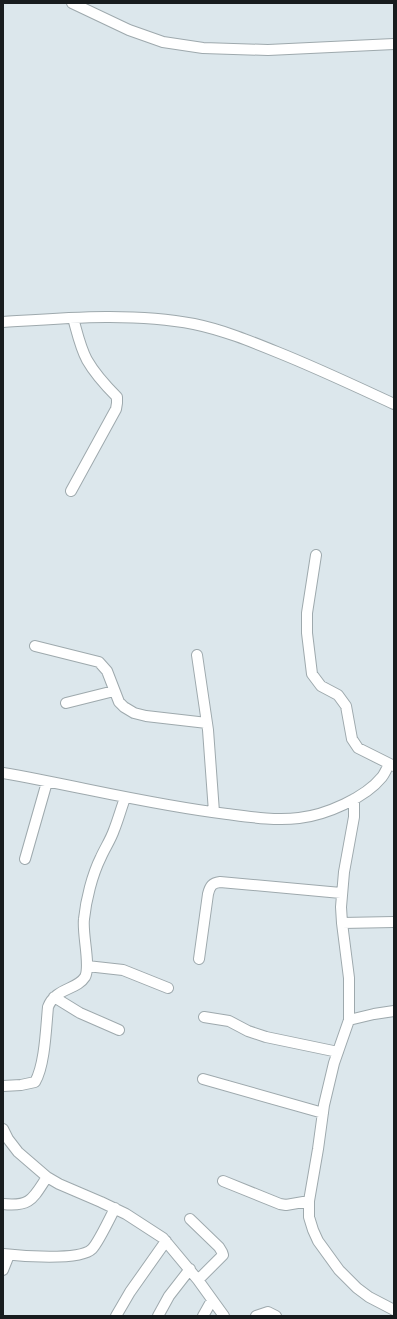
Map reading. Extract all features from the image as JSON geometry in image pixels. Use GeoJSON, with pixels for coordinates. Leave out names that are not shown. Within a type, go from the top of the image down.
{"type":"FeatureCollection","features":[{"type":"Feature","properties":{"kind":"street"},"geometry":{"type":"LineString","coordinates":[[72,3],[129,30],[163,42],[196,47],[268,50],[394,44]]}},
{"type":"Feature","properties":{"kind":"street"},"geometry":{"type":"LineString","coordinates":[[3,322],[106,317],[152,319],[193,324],[216,329],[252,342],[328,373],[394,404]]}},
{"type":"Feature","properties":{"kind":"street"},"geometry":{"type":"LineString","coordinates":[[71,491],[116,409],[117,404],[117,397],[99,378],[87,360],[82,349],[74,318]]}},
{"type":"Feature","properties":{"kind":"street"},"geometry":{"type":"LineString","coordinates":[[3,773],[169,806],[280,819],[298,818],[328,812],[354,799],[375,784],[392,765],[358,748],[352,739],[346,706],[338,695],[321,686],[312,674],[307,633],[307,613],[316,555]]}},
{"type":"Feature","properties":{"kind":"street"},"geometry":{"type":"LineString","coordinates":[[35,646],[99,662],[107,671],[119,702],[134,713],[146,716],[207,723]]}},
{"type":"Feature","properties":{"kind":"street"},"geometry":{"type":"LineString","coordinates":[[197,655],[207,723],[214,812]]}},
{"type":"Feature","properties":{"kind":"street"},"geometry":{"type":"LineString","coordinates":[[66,703],[114,691]]}},
{"type":"Feature","properties":{"kind":"street"},"geometry":{"type":"LineString","coordinates":[[25,859],[46,782]]}},
{"type":"Feature","properties":{"kind":"street"},"geometry":{"type":"LineString","coordinates":[[3,1086],[29,1084],[35,1082],[38,1076],[42,1057],[48,1007],[54,996],[82,980],[85,976],[87,966],[84,928],[86,906],[95,872],[114,830],[125,798]]}},
{"type":"Feature","properties":{"kind":"street"},"geometry":{"type":"LineString","coordinates":[[354,799],[352,828],[341,893],[342,923],[349,978],[349,1020],[329,1082],[322,1113],[309,1201],[309,1217],[318,1241],[331,1259],[357,1288],[369,1297],[394,1310]]}},
{"type":"Feature","properties":{"kind":"street"},"geometry":{"type":"LineString","coordinates":[[199,959],[208,894],[213,883],[220,882],[341,893]]}},
{"type":"Feature","properties":{"kind":"street"},"geometry":{"type":"LineString","coordinates":[[342,923],[394,922]]}},
{"type":"Feature","properties":{"kind":"street"},"geometry":{"type":"LineString","coordinates":[[87,966],[123,970],[168,988]]}},
{"type":"Feature","properties":{"kind":"street"},"geometry":{"type":"LineString","coordinates":[[54,996],[80,1013],[119,1030]]}},
{"type":"Feature","properties":{"kind":"street"},"geometry":{"type":"LineString","coordinates":[[349,1020],[394,1011]]}},
{"type":"Feature","properties":{"kind":"street"},"geometry":{"type":"LineString","coordinates":[[204,1017],[229,1021],[248,1031],[266,1037],[338,1052]]}},
{"type":"Feature","properties":{"kind":"street"},"geometry":{"type":"LineString","coordinates":[[203,1078],[322,1113]]}},
{"type":"Feature","properties":{"kind":"street"},"geometry":{"type":"LineString","coordinates":[[3,1129],[5,1139],[47,1177],[59,1184],[115,1208],[147,1226],[166,1241],[190,1269],[224,1316]]}},
{"type":"Feature","properties":{"kind":"street"},"geometry":{"type":"LineString","coordinates":[[3,1204],[18,1205],[30,1201],[47,1177]]}},
{"type":"Feature","properties":{"kind":"street"},"geometry":{"type":"LineString","coordinates":[[223,1181],[280,1204],[309,1201]]}},
{"type":"Feature","properties":{"kind":"street"},"geometry":{"type":"LineString","coordinates":[[3,1270],[6,1254],[30,1256],[75,1256],[86,1253],[93,1249],[115,1208]]}},
{"type":"Feature","properties":{"kind":"street"},"geometry":{"type":"LineString","coordinates":[[190,1219],[219,1247],[223,1255],[198,1280]]}},
{"type":"Feature","properties":{"kind":"street"},"geometry":{"type":"LineString","coordinates":[[116,1316],[130,1292],[166,1241]]}},
{"type":"Feature","properties":{"kind":"street"},"geometry":{"type":"LineString","coordinates":[[158,1316],[169,1296],[190,1269]]}},
{"type":"Feature","properties":{"kind":"street"},"geometry":{"type":"LineString","coordinates":[[203,1316],[212,1300]]}},
{"type":"Feature","properties":{"kind":"street"},"geometry":{"type":"LineString","coordinates":[[256,1316],[268,1312],[276,1316]]}}]}
